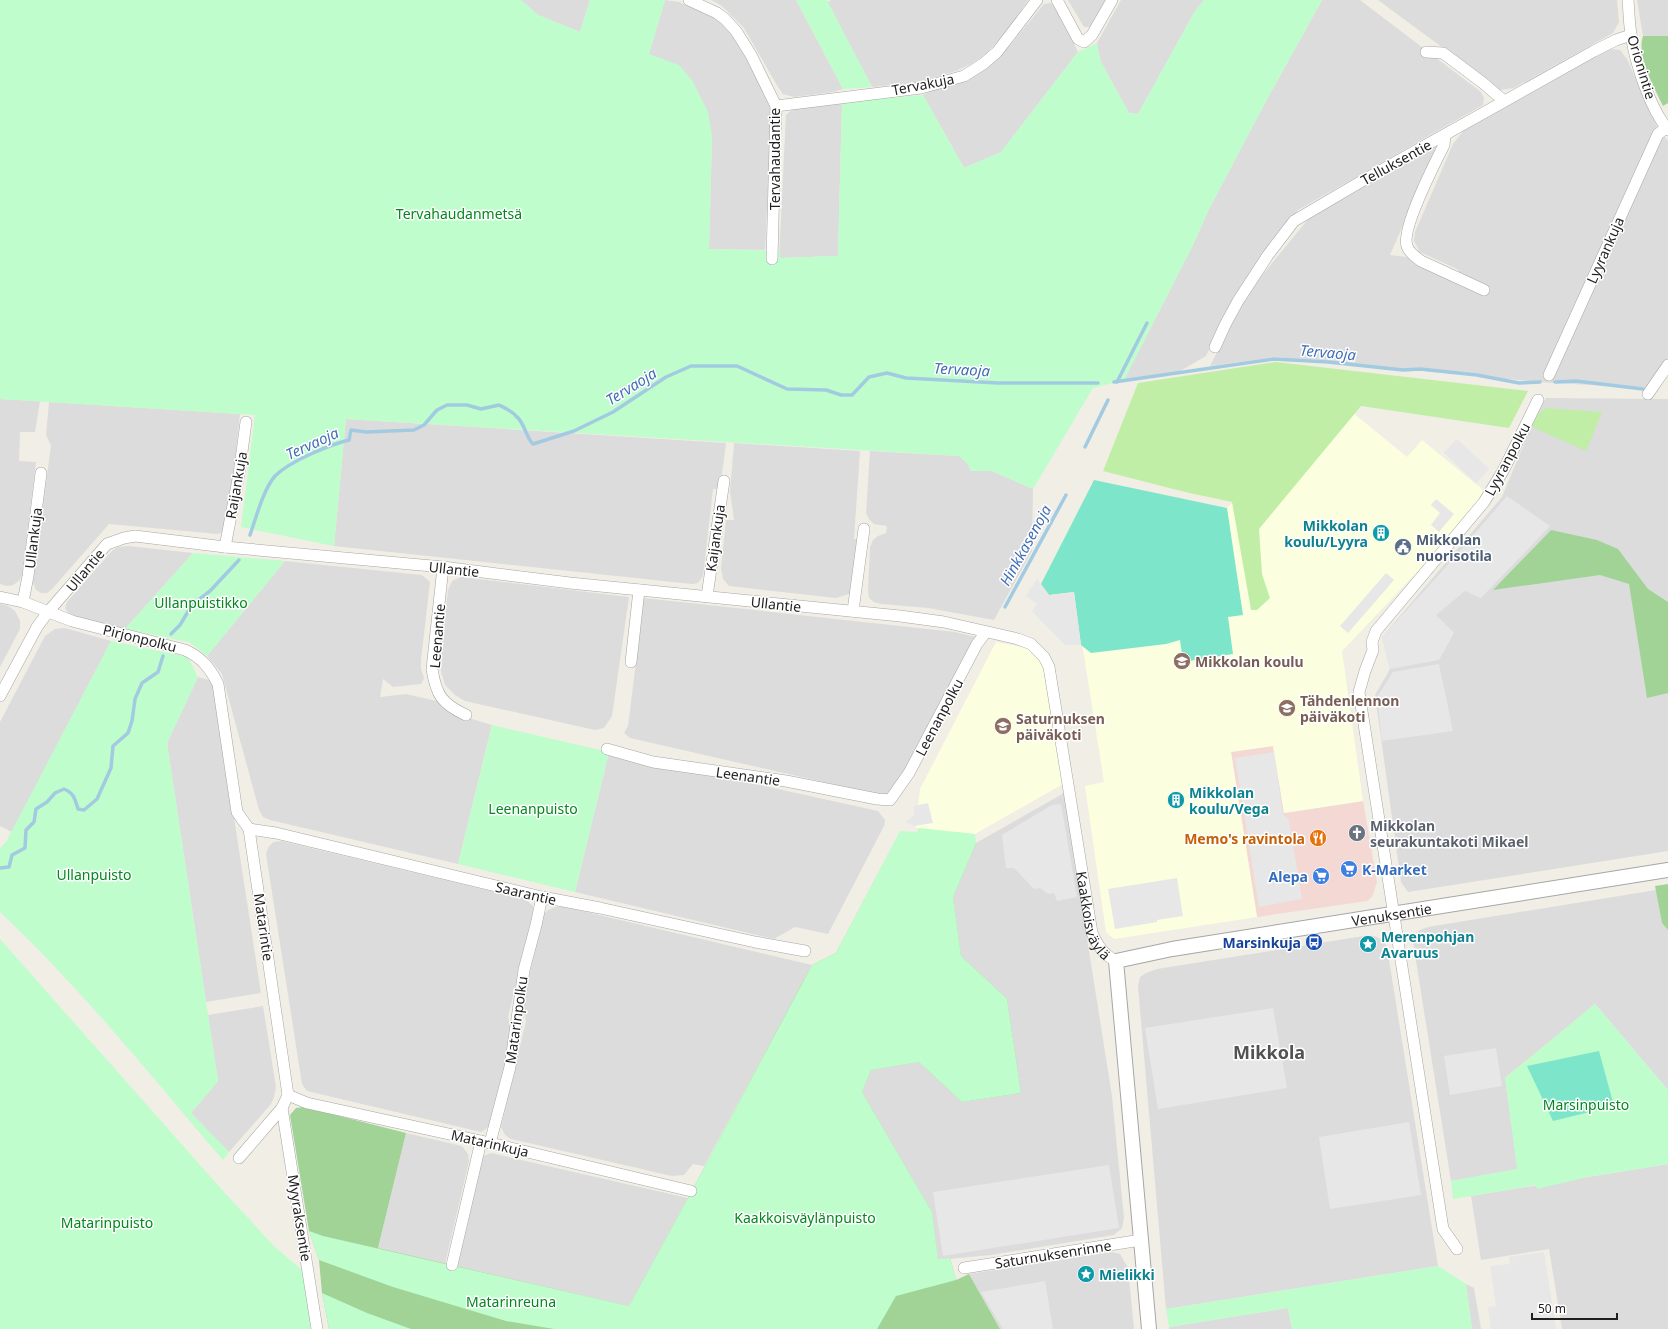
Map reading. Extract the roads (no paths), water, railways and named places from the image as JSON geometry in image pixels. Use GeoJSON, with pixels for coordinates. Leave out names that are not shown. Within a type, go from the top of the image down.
{"type":"FeatureCollection","features":[{"type":"Feature","properties":{"kind":"street","name":"Tervahaudantie"},"geometry":{"type":"LineString","coordinates":[[689,0],[717,13],[736,31],[751,54],[776,106],[772,258]]}},
{"type":"Feature","properties":{"kind":"street","name":"Tervakuja"},"geometry":{"type":"LineString","coordinates":[[776,106],[921,88],[964,76],[983,64],[997,52],[1037,0]]}},
{"type":"Feature","properties":{"kind":"street"},"geometry":{"type":"LineString","coordinates":[[1057,0],[1078,39],[1084,42],[1092,35],[1112,0]]}},
{"type":"Feature","properties":{"kind":"street","name":"Orionintie"},"geometry":{"type":"LineString","coordinates":[[1628,0],[1631,35],[1646,87],[1667,129]]}},
{"type":"Feature","properties":{"kind":"street","name":"Telluksentie"},"geometry":{"type":"LineString","coordinates":[[1215,347],[1238,301],[1268,255],[1294,221],[1362,180],[1594,51],[1616,40],[1631,35]]}},
{"type":"Feature","properties":{"kind":"street"},"geometry":{"type":"LineString","coordinates":[[1426,52],[1443,53],[1504,101]]}},
{"type":"Feature","properties":{"kind":"street","name":"Lyyrankuja"},"geometry":{"type":"LineString","coordinates":[[1549,375],[1658,134],[1667,129]]}},
{"type":"Feature","properties":{"kind":"street"},"geometry":{"type":"LineString","coordinates":[[1445,135],[1444,144],[1408,225],[1406,245],[1412,255],[1421,261],[1484,290]]}},
{"type":"Feature","properties":{"kind":"street"},"geometry":{"type":"LineString","coordinates":[[1648,394],[1668,365]]}},
{"type":"Feature","properties":{"kind":"street","name":"Lyyranpolku"},"geometry":{"type":"LineString","coordinates":[[1393,915],[1359,699],[1359,692],[1365,671],[1373,650],[1372,642],[1376,631],[1484,502],[1503,472],[1538,400]]}},
{"type":"Feature","properties":{"kind":"street","name":"Raijankuja"},"geometry":{"type":"LineString","coordinates":[[225,547],[239,474],[246,422]]}},
{"type":"Feature","properties":{"kind":"street","name":"Ullankuja"},"geometry":{"type":"LineString","coordinates":[[23,602],[41,473]]}},
{"type":"Feature","properties":{"kind":"street","name":"Kaijankuja"},"geometry":{"type":"LineString","coordinates":[[707,596],[724,481]]}},
{"type":"Feature","properties":{"kind":"street"},"geometry":{"type":"LineString","coordinates":[[853,611],[864,530]]}},
{"type":"Feature","properties":{"kind":"street","name":"Ullantie"},"geometry":{"type":"LineString","coordinates":[[0,696],[37,627],[48,612],[107,544],[135,536],[225,547],[443,568],[639,590],[853,611],[944,622],[986,632]]}},
{"type":"Feature","properties":{"kind":"street","name":"Leenantie"},"geometry":{"type":"LineString","coordinates":[[443,568],[432,669],[434,683],[441,698],[451,708],[466,714]]}},
{"type":"Feature","properties":{"kind":"street"},"geometry":{"type":"LineString","coordinates":[[631,662],[639,590]]}},
{"type":"Feature","properties":{"kind":"street","name":"Pirjonpolku"},"geometry":{"type":"LineString","coordinates":[[0,596],[23,602],[72,621],[196,654],[212,671],[218,684]]}},
{"type":"Feature","properties":{"kind":"street","name":"Leenanpolku"},"geometry":{"type":"LineString","coordinates":[[890,800],[909,773],[977,644],[986,632]]}},
{"type":"Feature","properties":{"kind":"street","name":"Kaakkoisväylä"},"geometry":{"type":"LineString","coordinates":[[986,632],[1011,637],[1031,644],[1044,657],[1049,667],[1092,933],[1099,948],[1106,955],[1116,961],[1149,1329]]}},
{"type":"Feature","properties":{"kind":"street","name":"Matarintie"},"geometry":{"type":"LineString","coordinates":[[218,684],[237,812],[249,829],[288,1095]]}},
{"type":"Feature","properties":{"kind":"street","name":"Leenantie"},"geometry":{"type":"LineString","coordinates":[[607,749],[653,762],[778,780],[877,799],[890,800]]}},
{"type":"Feature","properties":{"kind":"street","name":"Saarantie"},"geometry":{"type":"LineString","coordinates":[[249,829],[276,833],[542,897],[600,908],[755,942],[805,951]]}},
{"type":"Feature","properties":{"kind":"street","name":"Venuksentie"},"geometry":{"type":"LineString","coordinates":[[1116,961],[1172,949],[1668,870]]}},
{"type":"Feature","properties":{"kind":"street","name":"Matarinpolku"},"geometry":{"type":"LineString","coordinates":[[452,1265],[485,1142],[510,1067],[524,970],[542,897]]}},
{"type":"Feature","properties":{"kind":"street"},"geometry":{"type":"LineString","coordinates":[[1393,915],[1443,1229],[1457,1249]]}},
{"type":"Feature","properties":{"kind":"street"},"geometry":{"type":"LineString","coordinates":[[239,1158],[282,1108],[288,1095]]}},
{"type":"Feature","properties":{"kind":"street","name":"Matarinkuja"},"geometry":{"type":"LineString","coordinates":[[288,1095],[307,1103],[485,1142],[691,1191]]}},
{"type":"Feature","properties":{"kind":"street","name":"Myyraksentie"},"geometry":{"type":"LineString","coordinates":[[282,1108],[317,1329]]}},
{"type":"Feature","properties":{"kind":"street","name":"Saturnuksenrinne"},"geometry":{"type":"LineString","coordinates":[[964,1268],[1141,1240]]}},
{"type":"Feature","properties":{"kind":"waterway"},"geometry":{"type":"LineString","coordinates":[[1117,382],[1147,323]]}},
{"type":"Feature","properties":{"kind":"waterway","name":"Tervaoja"},"geometry":{"type":"LineString","coordinates":[[1114,382],[1274,359],[1328,362],[1403,370],[1420,369],[1477,375],[1519,383],[1540,382]]}},
{"type":"Feature","properties":{"kind":"waterway","name":"Tervaoja"},"geometry":{"type":"LineString","coordinates":[[250,535],[260,504],[267,489],[275,476],[282,470],[300,459],[349,440],[351,430],[366,432],[414,430],[424,425],[437,410],[447,405],[467,405],[481,409],[499,405],[510,411],[519,419],[533,444],[574,431],[613,412],[666,377],[691,366],[737,366],[787,389],[826,390],[841,395],[852,395],[869,377],[887,373],[906,378],[998,383],[1098,383]]}},
{"type":"Feature","properties":{"kind":"waterway","name":"Tervaoja"},"geometry":{"type":"LineString","coordinates":[[1555,382],[1576,381],[1643,389]]}},
{"type":"Feature","properties":{"kind":"waterway","name":"Hinkkasenoja"},"geometry":{"type":"LineString","coordinates":[[1085,447],[1108,400]]}},
{"type":"Feature","properties":{"kind":"waterway","name":"Hinkkasenoja"},"geometry":{"type":"LineString","coordinates":[[1005,607],[1066,495]]}},
{"type":"Feature","properties":{"kind":"waterway","name":"Tervaoja"},"geometry":{"type":"LineString","coordinates":[[171,634],[180,625],[192,605],[210,591],[239,560]]}},
{"type":"Feature","properties":{"kind":"waterway","name":"Tervaoja"},"geometry":{"type":"LineString","coordinates":[[0,868],[9,867],[12,855],[25,848],[26,830],[34,822],[36,809],[47,802],[55,793],[64,789],[70,792],[74,797],[78,809],[84,810],[97,799],[111,768],[113,746],[128,733],[132,721],[135,699],[142,683],[158,672],[163,656]]}},
{"type":"Feature","properties":{"kind":"place","name":"Mikkolan koulu/Lyyra"},"geometry":{"type":"Point","coordinates":[1381,533]}},
{"type":"Feature","properties":{"kind":"place","name":"Mikkolan nuorisotila"},"geometry":{"type":"Point","coordinates":[1403,547]}},
{"type":"Feature","properties":{"kind":"place","name":"Mikkolan koulu"},"geometry":{"type":"Point","coordinates":[1182,661]}},
{"type":"Feature","properties":{"kind":"place","name":"Tähdenlennon päiväkoti"},"geometry":{"type":"Point","coordinates":[1287,708]}},
{"type":"Feature","properties":{"kind":"place","name":"Saturnuksen päiväkoti"},"geometry":{"type":"Point","coordinates":[1003,726]}},
{"type":"Feature","properties":{"kind":"place","name":"Mikkolan koulu/Vega"},"geometry":{"type":"Point","coordinates":[1176,800]}},
{"type":"Feature","properties":{"kind":"place","name":"Mikkolan seurakuntakoti Mikael"},"geometry":{"type":"Point","coordinates":[1357,833]}},
{"type":"Feature","properties":{"kind":"place","name":"Memo's ravintola"},"geometry":{"type":"Point","coordinates":[1318,838]}},
{"type":"Feature","properties":{"kind":"place","name":"K-Market"},"geometry":{"type":"Point","coordinates":[1349,869]}},
{"type":"Feature","properties":{"kind":"place","name":"Alepa"},"geometry":{"type":"Point","coordinates":[1321,876]}},
{"type":"Feature","properties":{"kind":"place","name":"Marsinkuja"},"geometry":{"type":"Point","coordinates":[1314,942]}},
{"type":"Feature","properties":{"kind":"place","name":"Merenpohjan Avaruus"},"geometry":{"type":"Point","coordinates":[1368,944]}},
{"type":"Feature","properties":{"kind":"place","name":"Mielikki"},"geometry":{"type":"Point","coordinates":[1086,1274]}},
{"type":"Feature","properties":{"kind":"district","name":"Mikkola"},"geometry":{"type":"Point","coordinates":[1269,1052]}},
{"type":"Feature","properties":{"kind":"park label","name":"Tervahaudanmetsä"},"geometry":{"type":"Point","coordinates":[459,213]}},
{"type":"Feature","properties":{"kind":"park label","name":"Ullanpuistikko"},"geometry":{"type":"Point","coordinates":[201,602]}},
{"type":"Feature","properties":{"kind":"park label","name":"Leenanpuisto"},"geometry":{"type":"Point","coordinates":[533,808]}},
{"type":"Feature","properties":{"kind":"park label","name":"Ullanpuisto"},"geometry":{"type":"Point","coordinates":[94,874]}},
{"type":"Feature","properties":{"kind":"park label","name":"Marsinpuisto"},"geometry":{"type":"Point","coordinates":[1586,1104]}},
{"type":"Feature","properties":{"kind":"park label","name":"Kaakkoisväylänpuisto"},"geometry":{"type":"Point","coordinates":[805,1217]}},
{"type":"Feature","properties":{"kind":"park label","name":"Matarinpuisto"},"geometry":{"type":"Point","coordinates":[107,1222]}},
{"type":"Feature","properties":{"kind":"park label","name":"Matarinreuna"},"geometry":{"type":"Point","coordinates":[511,1301]}}]}
